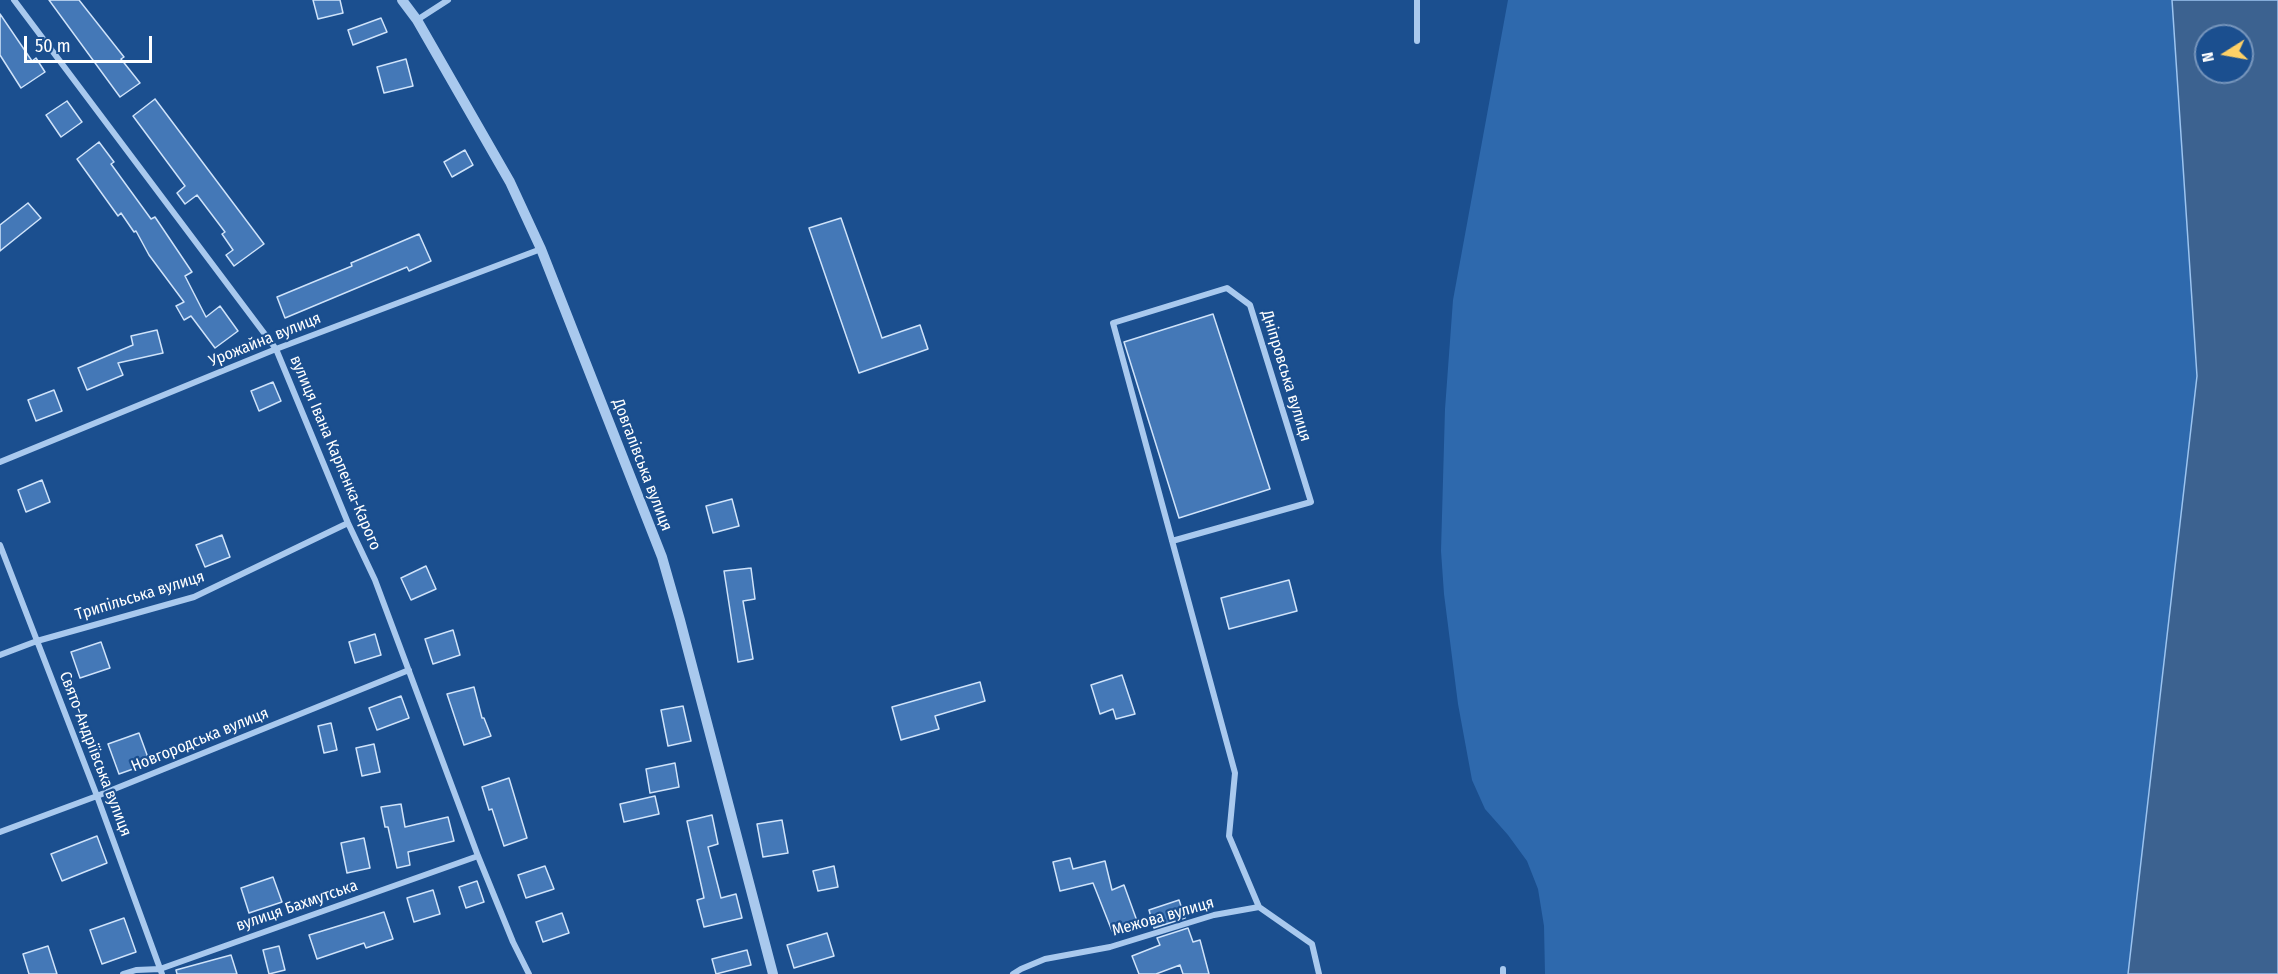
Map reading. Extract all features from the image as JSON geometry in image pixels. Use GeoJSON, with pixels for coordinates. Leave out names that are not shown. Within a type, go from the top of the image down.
{"type":"FeatureCollection","features":[{"type":"Feature","properties":{"kind":"street","name":"вулиця Івана Карпенка-Карого"},"geometry":{"type":"LineString","coordinates":[[14,0],[276,349],[348,523],[375,580],[478,856],[513,942],[529,974]]}},
{"type":"Feature","properties":{"kind":"street","name":"Довгалівська вулиця"},"geometry":{"type":"LineString","coordinates":[[402,0],[417,20],[510,182],[541,249],[662,557],[773,974]]}},
{"type":"Feature","properties":{"kind":"street"},"geometry":{"type":"LineString","coordinates":[[417,20],[448,0]]}},
{"type":"Feature","properties":{"kind":"street"},"geometry":{"type":"LineString","coordinates":[[1417,0],[1417,41]]}},
{"type":"Feature","properties":{"kind":"street","name":"Урожайна вулиця"},"geometry":{"type":"LineString","coordinates":[[0,462],[276,349],[541,249]]}},
{"type":"Feature","properties":{"kind":"street","name":"Дніпровська вулиця"},"geometry":{"type":"LineString","coordinates":[[1172,542],[1311,502],[1250,305],[1227,288],[1113,323],[1172,542],[1235,773],[1229,836],[1259,907]]}},
{"type":"Feature","properties":{"kind":"street","name":"Трипільська вулиця"},"geometry":{"type":"LineString","coordinates":[[0,655],[37,641],[194,597],[348,523]]}},
{"type":"Feature","properties":{"kind":"street","name":"Свято-Андріївська вулиця"},"geometry":{"type":"LineString","coordinates":[[0,545],[97,796],[161,971]]}},
{"type":"Feature","properties":{"kind":"street","name":"Новгородська вулиця"},"geometry":{"type":"LineString","coordinates":[[0,832],[97,796],[409,670]]}},
{"type":"Feature","properties":{"kind":"street","name":"вулиця Бахмутська"},"geometry":{"type":"LineString","coordinates":[[123,974],[136,970],[161,971],[478,856]]}},
{"type":"Feature","properties":{"kind":"street"},"geometry":{"type":"LineString","coordinates":[[1259,907],[1312,944],[1319,974]]}},
{"type":"Feature","properties":{"kind":"street","name":"Межова вулиця"},"geometry":{"type":"LineString","coordinates":[[1013,974],[1045,959],[1110,947],[1214,915],[1259,907]]}},
{"type":"Feature","properties":{"kind":"shaded area"},"geometry":{"type":"Polygon","coordinates":[[[1508,0],[2172,0],[2197,376],[2128,974],[1545,974],[1544,926],[1538,889],[1527,861],[1485,809],[1472,780],[1458,704],[1441,551],[1445,409],[1453,300],[1508,0]]]}},
{"type":"Feature","properties":{"kind":"shaded area"},"geometry":{"type":"Polygon","coordinates":[[[2172,0],[2278,0],[2278,974],[2128,974],[2197,376],[2172,0]]]}},
{"type":"Feature","properties":{"kind":"building"},"geometry":{"type":"Polygon","coordinates":[[[49,0],[79,0],[124,57],[121,59],[140,83],[120,97],[49,0]]]}},
{"type":"Feature","properties":{"kind":"building"},"geometry":{"type":"Polygon","coordinates":[[[313,0],[340,0],[343,13],[318,19],[313,0]]]}},
{"type":"Feature","properties":{"kind":"building"},"geometry":{"type":"Polygon","coordinates":[[[0,14],[32,61],[36,58],[45,72],[21,88],[0,55],[0,14]]]}},
{"type":"Feature","properties":{"kind":"building"},"geometry":{"type":"Polygon","coordinates":[[[381,18],[387,32],[353,45],[348,30],[381,18]]]}},
{"type":"Feature","properties":{"kind":"building"},"geometry":{"type":"Polygon","coordinates":[[[406,59],[413,86],[384,93],[377,67],[406,59]]]}},
{"type":"Feature","properties":{"kind":"building"},"geometry":{"type":"Polygon","coordinates":[[[155,99],[264,244],[234,266],[226,255],[233,250],[222,234],[225,232],[197,195],[185,204],[177,193],[185,186],[133,116],[155,99]]]}},
{"type":"Feature","properties":{"kind":"building"},"geometry":{"type":"Polygon","coordinates":[[[67,101],[82,122],[61,137],[46,115],[67,101]]]}},
{"type":"Feature","properties":{"kind":"building"},"geometry":{"type":"Polygon","coordinates":[[[99,142],[114,162],[111,164],[151,219],[155,217],[192,272],[185,276],[206,317],[220,306],[238,331],[215,348],[191,316],[184,320],[176,306],[184,302],[149,255],[136,231],[134,232],[121,213],[118,216],[77,159],[99,142]]]}},
{"type":"Feature","properties":{"kind":"building"},"geometry":{"type":"Polygon","coordinates":[[[465,150],[473,165],[452,177],[444,162],[465,150]]]}},
{"type":"Feature","properties":{"kind":"building"},"geometry":{"type":"Polygon","coordinates":[[[28,203],[41,218],[0,251],[0,225],[28,203]]]}},
{"type":"Feature","properties":{"kind":"building"},"geometry":{"type":"Polygon","coordinates":[[[841,218],[882,338],[920,325],[928,349],[859,373],[809,228],[841,218]]]}},
{"type":"Feature","properties":{"kind":"building"},"geometry":{"type":"Polygon","coordinates":[[[419,234],[431,261],[409,271],[407,267],[285,318],[277,297],[352,266],[351,263],[419,234]]]}},
{"type":"Feature","properties":{"kind":"building"},"geometry":{"type":"Polygon","coordinates":[[[1213,314],[1270,489],[1179,518],[1124,342],[1213,314]]]}},
{"type":"Feature","properties":{"kind":"building"},"geometry":{"type":"Polygon","coordinates":[[[157,330],[163,353],[118,363],[123,375],[87,390],[78,368],[133,345],[131,336],[157,330]]]}},
{"type":"Feature","properties":{"kind":"building"},"geometry":{"type":"Polygon","coordinates":[[[273,382],[281,401],[259,411],[251,391],[273,382]]]}},
{"type":"Feature","properties":{"kind":"building"},"geometry":{"type":"Polygon","coordinates":[[[54,390],[62,411],[36,421],[28,400],[54,390]]]}},
{"type":"Feature","properties":{"kind":"building"},"geometry":{"type":"Polygon","coordinates":[[[42,480],[50,502],[26,512],[18,490],[42,480]]]}},
{"type":"Feature","properties":{"kind":"building"},"geometry":{"type":"Polygon","coordinates":[[[732,499],[739,526],[713,533],[706,506],[732,499]]]}},
{"type":"Feature","properties":{"kind":"building"},"geometry":{"type":"Polygon","coordinates":[[[222,535],[230,557],[205,567],[196,545],[222,535]]]}},
{"type":"Feature","properties":{"kind":"building"},"geometry":{"type":"Polygon","coordinates":[[[426,566],[436,589],[411,600],[401,578],[426,566]]]}},
{"type":"Feature","properties":{"kind":"building"},"geometry":{"type":"Polygon","coordinates":[[[751,568],[755,599],[743,601],[753,659],[738,662],[724,571],[751,568]]]}},
{"type":"Feature","properties":{"kind":"building"},"geometry":{"type":"Polygon","coordinates":[[[1289,580],[1297,611],[1229,629],[1221,598],[1289,580]]]}},
{"type":"Feature","properties":{"kind":"building"},"geometry":{"type":"Polygon","coordinates":[[[453,630],[460,655],[433,664],[425,639],[453,630]]]}},
{"type":"Feature","properties":{"kind":"building"},"geometry":{"type":"Polygon","coordinates":[[[375,634],[381,655],[355,663],[349,642],[375,634]]]}},
{"type":"Feature","properties":{"kind":"building"},"geometry":{"type":"Polygon","coordinates":[[[101,642],[110,668],[80,678],[71,652],[101,642]]]}},
{"type":"Feature","properties":{"kind":"building"},"geometry":{"type":"Polygon","coordinates":[[[1122,675],[1135,714],[1116,719],[1113,709],[1100,714],[1091,685],[1122,675]]]}},
{"type":"Feature","properties":{"kind":"building"},"geometry":{"type":"Polygon","coordinates":[[[980,682],[985,701],[935,716],[939,729],[901,740],[892,707],[980,682]]]}},
{"type":"Feature","properties":{"kind":"building"},"geometry":{"type":"Polygon","coordinates":[[[474,687],[482,718],[491,736],[464,745],[447,694],[474,687]]]}},
{"type":"Feature","properties":{"kind":"building"},"geometry":{"type":"Polygon","coordinates":[[[401,696],[409,718],[377,730],[369,708],[401,696]]]}},
{"type":"Feature","properties":{"kind":"building"},"geometry":{"type":"Polygon","coordinates":[[[683,706],[691,741],[668,746],[661,710],[683,706]]]}},
{"type":"Feature","properties":{"kind":"building"},"geometry":{"type":"Polygon","coordinates":[[[331,723],[337,750],[324,753],[318,726],[331,723]]]}},
{"type":"Feature","properties":{"kind":"building"},"geometry":{"type":"Polygon","coordinates":[[[139,733],[150,763],[119,774],[108,744],[139,733]]]}},
{"type":"Feature","properties":{"kind":"building"},"geometry":{"type":"Polygon","coordinates":[[[374,744],[380,772],[362,776],[356,748],[374,744]]]}},
{"type":"Feature","properties":{"kind":"building"},"geometry":{"type":"Polygon","coordinates":[[[675,763],[679,787],[650,793],[646,769],[675,763]]]}},
{"type":"Feature","properties":{"kind":"building"},"geometry":{"type":"Polygon","coordinates":[[[509,778],[527,838],[504,846],[482,787],[509,778]]]}},
{"type":"Feature","properties":{"kind":"building"},"geometry":{"type":"Polygon","coordinates":[[[655,796],[659,814],[624,822],[620,804],[655,796]]]}},
{"type":"Feature","properties":{"kind":"building"},"geometry":{"type":"Polygon","coordinates":[[[401,804],[405,827],[448,817],[454,841],[408,852],[410,865],[397,868],[381,807],[401,804]]]}},
{"type":"Feature","properties":{"kind":"building"},"geometry":{"type":"Polygon","coordinates":[[[712,815],[718,844],[708,847],[721,898],[736,894],[742,918],[704,927],[697,900],[704,898],[687,821],[712,815]]]}},
{"type":"Feature","properties":{"kind":"building"},"geometry":{"type":"Polygon","coordinates":[[[782,820],[788,853],[763,857],[757,824],[782,820]]]}},
{"type":"Feature","properties":{"kind":"building"},"geometry":{"type":"Polygon","coordinates":[[[97,836],[107,863],[62,881],[51,854],[97,836]]]}},
{"type":"Feature","properties":{"kind":"building"},"geometry":{"type":"Polygon","coordinates":[[[364,838],[370,868],[347,873],[341,843],[364,838]]]}},
{"type":"Feature","properties":{"kind":"building"},"geometry":{"type":"Polygon","coordinates":[[[1070,858],[1073,869],[1105,861],[1112,890],[1124,885],[1137,921],[1112,931],[1093,883],[1060,891],[1053,862],[1070,858]]]}},
{"type":"Feature","properties":{"kind":"building"},"geometry":{"type":"Polygon","coordinates":[[[545,866],[554,889],[526,898],[518,875],[545,866]]]}},
{"type":"Feature","properties":{"kind":"building"},"geometry":{"type":"Polygon","coordinates":[[[834,866],[838,887],[818,891],[813,871],[834,866]]]}},
{"type":"Feature","properties":{"kind":"building"},"geometry":{"type":"Polygon","coordinates":[[[273,877],[282,902],[249,913],[241,888],[273,877]]]}},
{"type":"Feature","properties":{"kind":"building"},"geometry":{"type":"Polygon","coordinates":[[[477,881],[484,902],[466,908],[459,887],[477,881]]]}},
{"type":"Feature","properties":{"kind":"building"},"geometry":{"type":"Polygon","coordinates":[[[433,890],[440,914],[414,922],[407,898],[433,890]]]}},
{"type":"Feature","properties":{"kind":"building"},"geometry":{"type":"Polygon","coordinates":[[[1179,900],[1185,918],[1154,928],[1149,910],[1179,900]]]}},
{"type":"Feature","properties":{"kind":"building"},"geometry":{"type":"Polygon","coordinates":[[[384,912],[393,939],[366,948],[364,943],[317,959],[309,935],[384,912]]]}},
{"type":"Feature","properties":{"kind":"building"},"geometry":{"type":"Polygon","coordinates":[[[562,913],[569,933],[543,942],[536,922],[562,913]]]}},
{"type":"Feature","properties":{"kind":"building"},"geometry":{"type":"Polygon","coordinates":[[[124,918],[136,952],[102,964],[90,930],[124,918]]]}},
{"type":"Feature","properties":{"kind":"building"},"geometry":{"type":"Polygon","coordinates":[[[1188,928],[1193,942],[1200,940],[1209,974],[1183,974],[1180,965],[1156,974],[1139,974],[1132,956],[1160,945],[1157,938],[1188,928]]]}},
{"type":"Feature","properties":{"kind":"building"},"geometry":{"type":"Polygon","coordinates":[[[827,933],[834,956],[794,968],[787,945],[827,933]]]}},
{"type":"Feature","properties":{"kind":"building"},"geometry":{"type":"Polygon","coordinates":[[[48,946],[57,974],[29,974],[23,954],[48,946]]]}},
{"type":"Feature","properties":{"kind":"building"},"geometry":{"type":"Polygon","coordinates":[[[279,946],[285,970],[269,974],[263,950],[279,946]]]}},
{"type":"Feature","properties":{"kind":"building"},"geometry":{"type":"Polygon","coordinates":[[[747,950],[751,965],[716,974],[712,959],[747,950]]]}},
{"type":"Feature","properties":{"kind":"building"},"geometry":{"type":"Polygon","coordinates":[[[231,955],[237,974],[177,974],[176,970],[231,955]]]}}]}
